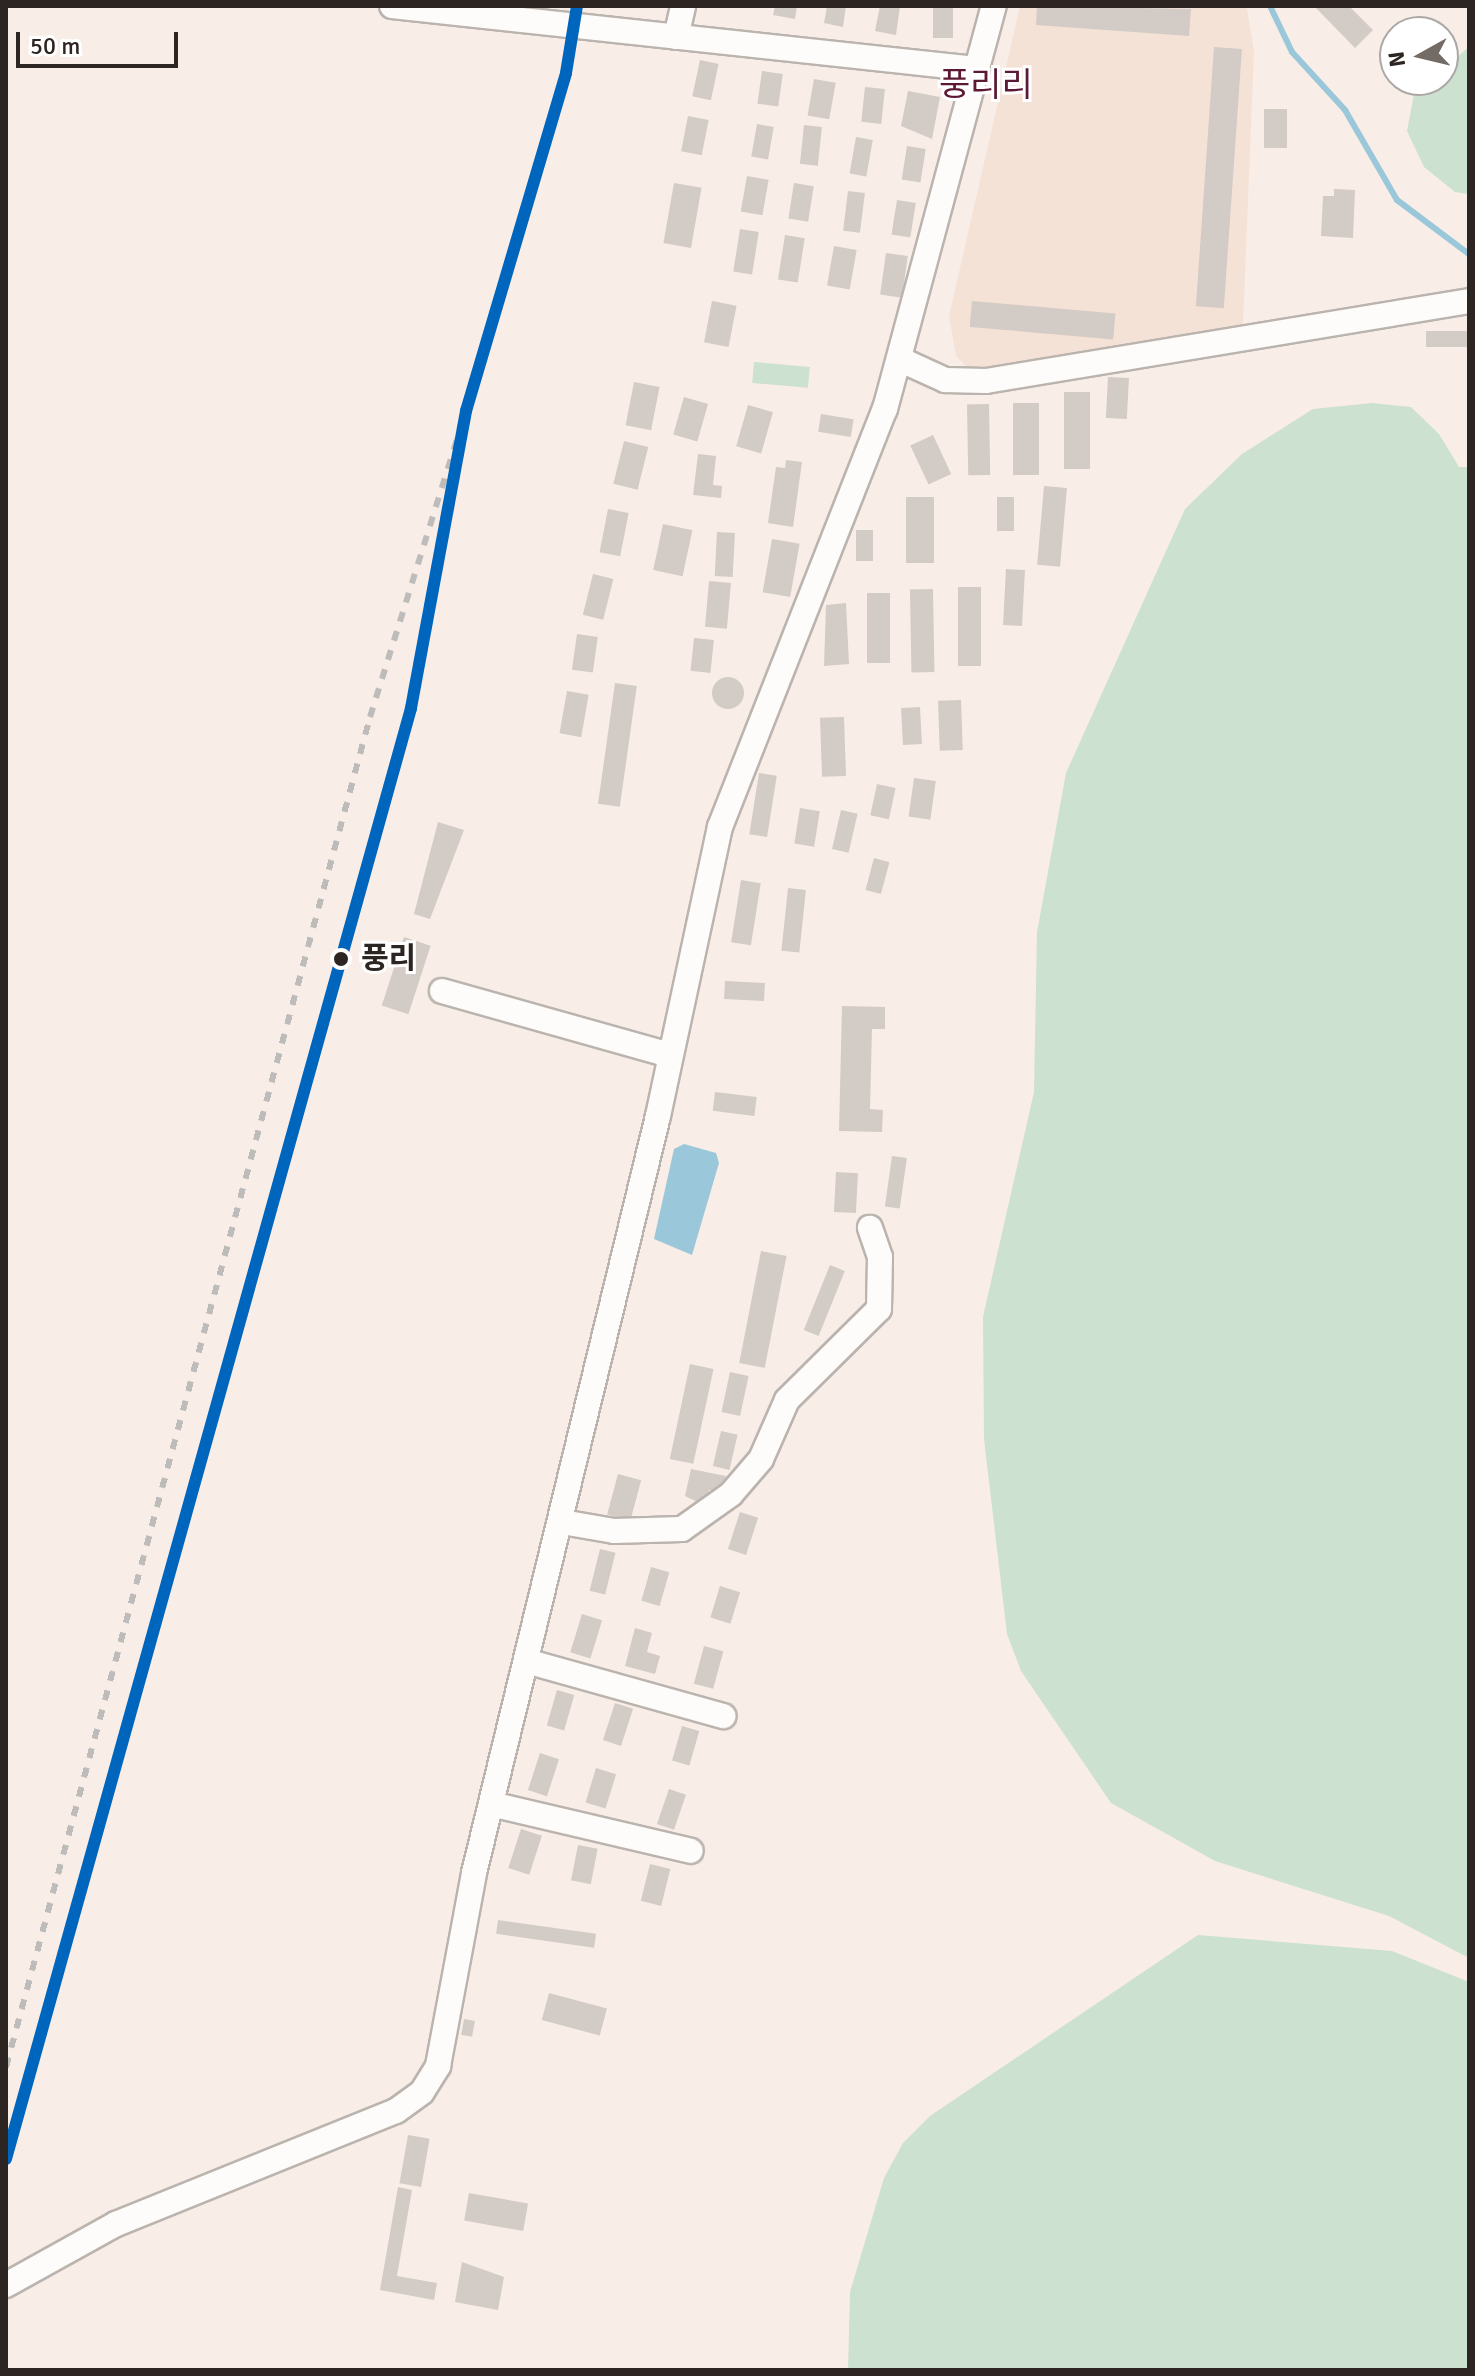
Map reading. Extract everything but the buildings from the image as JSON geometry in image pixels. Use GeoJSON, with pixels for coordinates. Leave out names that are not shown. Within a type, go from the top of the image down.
{"type":"FeatureCollection","features":[{"type":"Feature","properties":{"kind":"street"},"geometry":{"type":"LineString","coordinates":[[392,6],[976,69]]}},
{"type":"Feature","properties":{"kind":"street"},"geometry":{"type":"LineString","coordinates":[[676,37],[683,6]]}},
{"type":"Feature","properties":{"kind":"street"},"geometry":{"type":"LineString","coordinates":[[6,2285],[116,2224],[371,2124],[422,2092],[438,2066],[491,1804],[562,1522],[669,1055],[739,767],[899,359],[994,6]]}},
{"type":"Feature","properties":{"kind":"street"},"geometry":{"type":"LineString","coordinates":[[899,359],[945,380],[986,381],[1469,301]]}},
{"type":"Feature","properties":{"kind":"street"},"geometry":{"type":"LineString","coordinates":[[442,991],[669,1055]]}},
{"type":"Feature","properties":{"kind":"street"},"geometry":{"type":"LineString","coordinates":[[562,1522],[614,1531],[682,1529],[731,1494],[761,1459],[787,1400],[879,1309],[880,1257],[870,1228]]}},
{"type":"Feature","properties":{"kind":"street"},"geometry":{"type":"LineString","coordinates":[[526,1661],[723,1716]]}},
{"type":"Feature","properties":{"kind":"street"},"geometry":{"type":"LineString","coordinates":[[491,1804],[691,1851]]}},
{"type":"Feature","properties":{"kind":"shaded area"},"geometry":{"type":"Polygon","coordinates":[[[1020,6],[1247,8],[1254,52],[1243,326],[989,372],[971,371],[956,356],[949,316],[1020,6]]]}},
{"type":"Feature","properties":{"kind":"green space"},"geometry":{"type":"Polygon","coordinates":[[[1469,47],[1469,194],[1455,192],[1424,167],[1407,131],[1414,96],[1459,96],[1459,55],[1469,47]]]}},
{"type":"Feature","properties":{"kind":"green space"},"geometry":{"type":"Polygon","coordinates":[[[754,362],[810,367],[808,388],[752,383],[754,362]]]}},
{"type":"Feature","properties":{"kind":"green space"},"geometry":{"type":"Polygon","coordinates":[[[1372,403],[1411,407],[1439,434],[1459,467],[1469,467],[1469,1958],[1389,1916],[1215,1861],[1111,1803],[1021,1671],[1007,1634],[984,1439],[983,1317],[1034,1092],[1037,932],[1066,773],[1185,509],[1242,454],[1313,409],[1372,403]]]}},
{"type":"Feature","properties":{"kind":"green space"},"geometry":{"type":"Polygon","coordinates":[[[1198,1935],[1392,1951],[1469,1982],[1469,2370],[848,2370],[850,2292],[884,2178],[903,2143],[930,2116],[1198,1935]]]}},
{"type":"Feature","properties":{"kind":"water"},"geometry":{"type":"Polygon","coordinates":[[[684,1144],[716,1153],[719,1163],[692,1255],[654,1239],[674,1149],[684,1144]]]}},
{"type":"Feature","properties":{"kind":"waterway"},"geometry":{"type":"LineString","coordinates":[[1270,6],[1292,52],[1345,110],[1397,200],[1469,254]]}},
{"type":"Feature","properties":{"kind":"railway"},"geometry":{"type":"LineString","coordinates":[[6,2067],[370,717],[466,411]]}},
{"type":"Feature","properties":{"kind":"transit line"},"geometry":{"type":"LineString","coordinates":[[6,2159],[411,708],[466,411],[566,73],[577,6]]}},
{"type":"Feature","properties":{"kind":"place","name":"풍리"},"geometry":{"type":"Point","coordinates":[341,959]}},
{"type":"Feature","properties":{"kind":"district","name":"풍리리"},"geometry":{"type":"Point","coordinates":[986,86]}}]}
